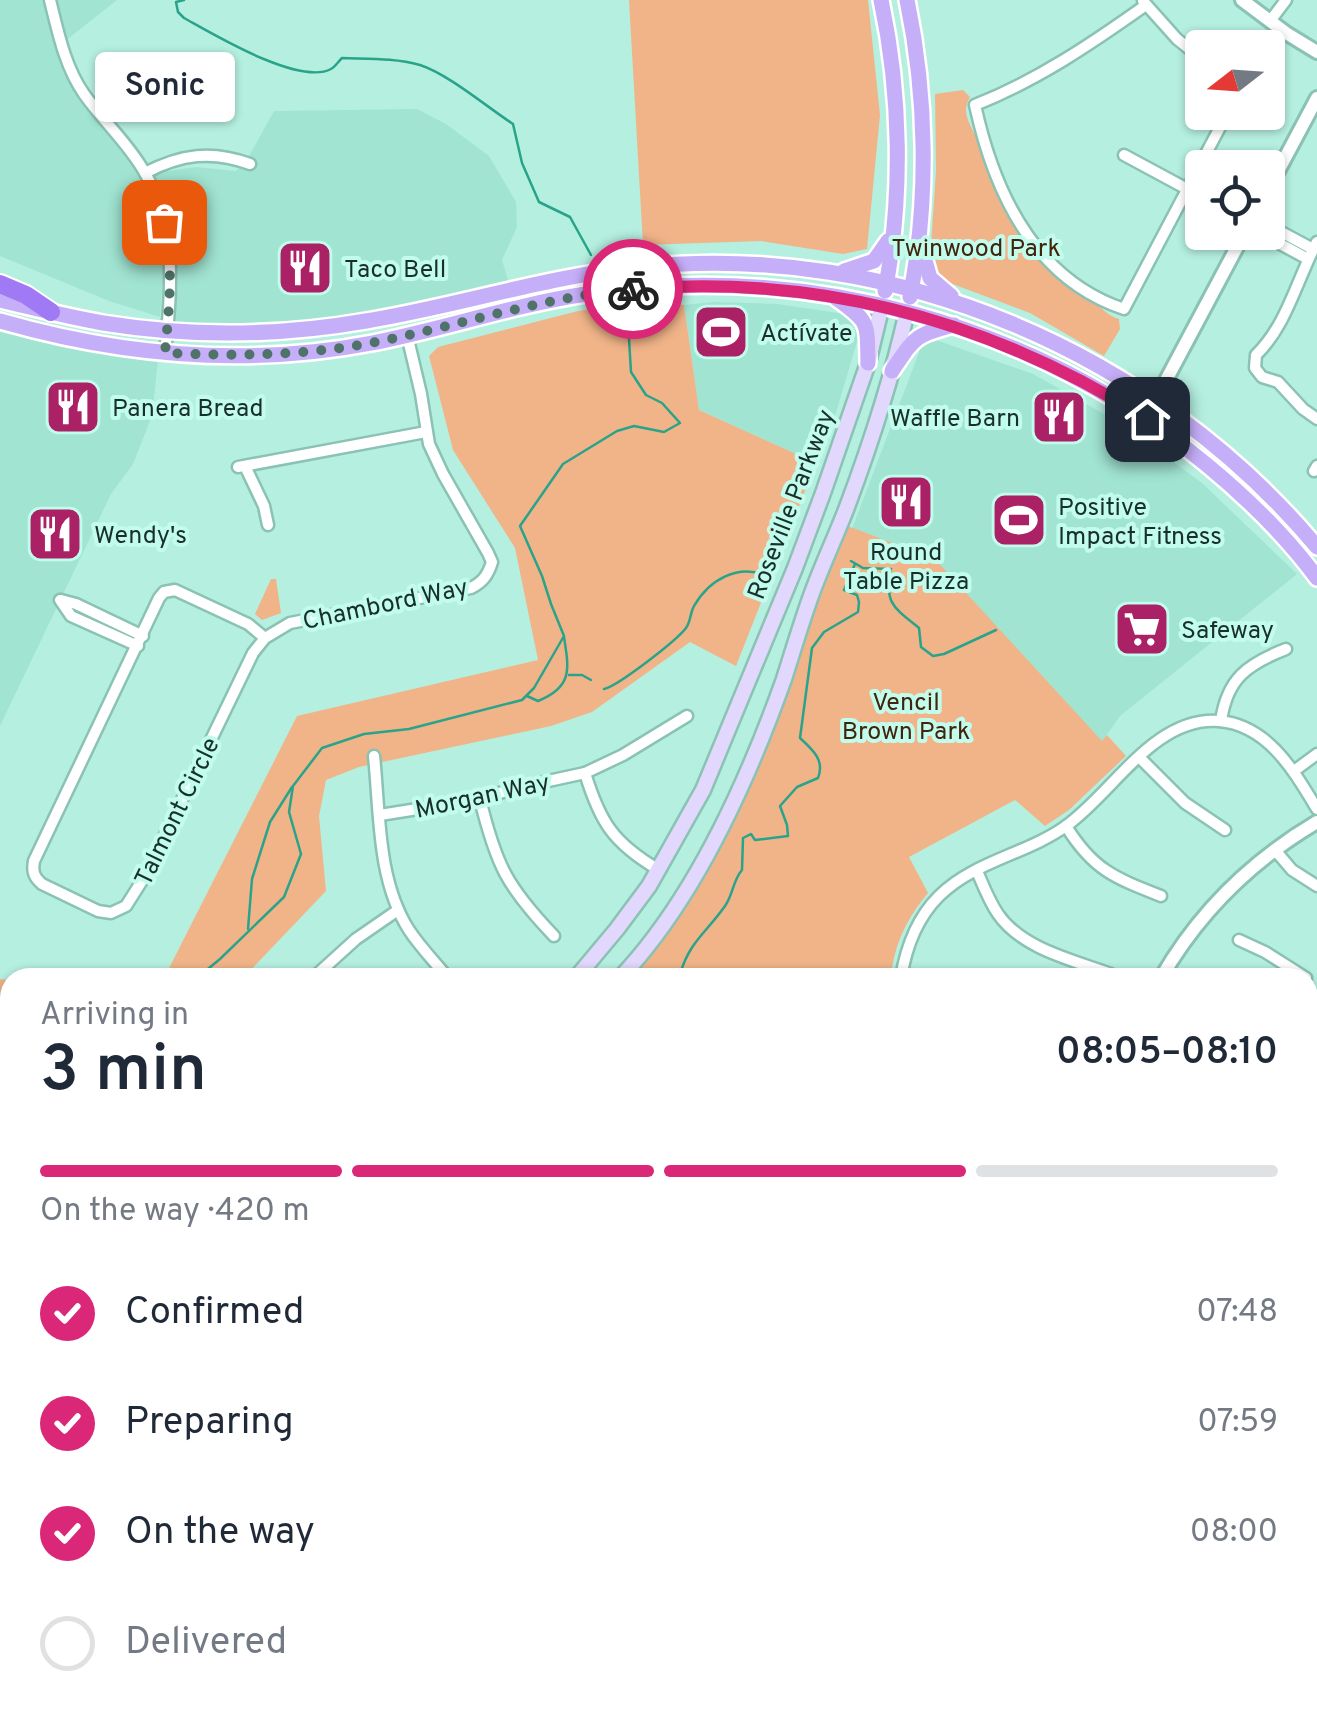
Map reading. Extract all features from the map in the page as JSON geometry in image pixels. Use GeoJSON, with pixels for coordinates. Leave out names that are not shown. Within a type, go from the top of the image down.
{"type":"FeatureCollection","features":[{"type":"Feature","properties":{"kind":"highway"},"geometry":{"type":"LineString","coordinates":[[0,284],[51,312]]}},
{"type":"Feature","properties":{"kind":"main road","name":"Roseville Parkway"},"geometry":{"type":"LineString","coordinates":[[584,968],[659,870],[703,790],[795,568],[868,363],[886,282],[896,180],[896,107],[881,0]]}},
{"type":"Feature","properties":{"kind":"main road","name":"Roseville Parkway"},"geometry":{"type":"LineString","coordinates":[[629,968],[688,886],[746,776],[866,453],[892,370],[912,289],[922,179],[920,92],[908,0]]}},
{"type":"Feature","properties":{"kind":"main road"},"geometry":{"type":"LineString","coordinates":[[838,273],[874,262],[893,233]]}},
{"type":"Feature","properties":{"kind":"main road"},"geometry":{"type":"LineString","coordinates":[[918,236],[930,278],[958,302]]}},
{"type":"Feature","properties":{"kind":"main road"},"geometry":{"type":"LineString","coordinates":[[0,300],[106,323],[233,333],[303,330],[402,315],[560,279],[657,265],[750,264],[886,282],[958,302],[1048,339],[1154,401],[1209,442],[1268,495],[1317,547]]}},
{"type":"Feature","properties":{"kind":"main road"},"geometry":{"type":"LineString","coordinates":[[0,321],[104,346],[234,356],[342,348],[542,302],[608,291],[750,287],[882,305],[996,341],[1074,376],[1147,419],[1228,483],[1317,578]]}},
{"type":"Feature","properties":{"kind":"main road"},"geometry":{"type":"LineString","coordinates":[[407,335],[408,328],[417,322],[483,306],[495,293]]}},
{"type":"Feature","properties":{"kind":"main road"},"geometry":{"type":"LineString","coordinates":[[833,296],[859,314],[867,326],[868,363]]}},
{"type":"Feature","properties":{"kind":"main road"},"geometry":{"type":"LineString","coordinates":[[892,370],[914,339],[928,331],[954,326]]}},
{"type":"Feature","properties":{"kind":"main road"},"geometry":{"type":"LineString","coordinates":[[1147,419],[1164,419],[1209,442]]}},
{"type":"Feature","properties":{"kind":"street"},"geometry":{"type":"LineString","coordinates":[[50,0],[72,75],[145,172],[164,222],[172,280],[165,353]]}},
{"type":"Feature","properties":{"kind":"street"},"geometry":{"type":"LineString","coordinates":[[1242,0],[1317,52]]}},
{"type":"Feature","properties":{"kind":"street"},"geometry":{"type":"LineString","coordinates":[[1270,22],[1286,0]]}},
{"type":"Feature","properties":{"kind":"street"},"geometry":{"type":"LineString","coordinates":[[1185,46],[1144,3],[1050,70],[975,105],[1009,208],[1032,245],[1062,276],[1102,302],[1124,308],[1185,195]]}},
{"type":"Feature","properties":{"kind":"street"},"geometry":{"type":"LineString","coordinates":[[1285,158],[1317,98]]}},
{"type":"Feature","properties":{"kind":"street"},"geometry":{"type":"LineString","coordinates":[[145,172],[176,158],[204,154],[250,164]]}},
{"type":"Feature","properties":{"kind":"street"},"geometry":{"type":"LineString","coordinates":[[1124,155],[1185,187]]}},
{"type":"Feature","properties":{"kind":"street"},"geometry":{"type":"LineString","coordinates":[[1285,234],[1313,250]]}},
{"type":"Feature","properties":{"kind":"street"},"geometry":{"type":"LineString","coordinates":[[1285,241],[1313,250]]}},
{"type":"Feature","properties":{"kind":"street"},"geometry":{"type":"LineString","coordinates":[[1154,401],[1235,250]]}},
{"type":"Feature","properties":{"kind":"street"},"geometry":{"type":"LineString","coordinates":[[1313,250],[1269,343],[1256,354],[1255,368],[1262,377],[1278,382],[1317,419]]}},
{"type":"Feature","properties":{"kind":"street","name":"Chambord Way"},"geometry":{"type":"LineString","coordinates":[[265,638],[290,623],[452,593],[471,588],[486,578],[492,562],[443,474],[426,432],[407,335]]}},
{"type":"Feature","properties":{"kind":"street"},"geometry":{"type":"LineString","coordinates":[[268,526],[264,506],[241,466],[426,432]]}},
{"type":"Feature","properties":{"kind":"street","name":"Talmont Circle"},"geometry":{"type":"LineString","coordinates":[[175,590],[248,624],[265,638],[253,653],[133,897],[122,909],[106,913],[35,878],[34,862],[159,598],[175,590]]}},
{"type":"Feature","properties":{"kind":"street"},"geometry":{"type":"LineString","coordinates":[[60,600],[76,604],[140,641],[71,616],[60,600]]}},
{"type":"Feature","properties":{"kind":"street"},"geometry":{"type":"LineString","coordinates":[[1221,722],[1224,704],[1238,677],[1261,659],[1286,650]]}},
{"type":"Feature","properties":{"kind":"street","name":"Morgan Way"},"geometry":{"type":"LineString","coordinates":[[380,815],[480,799],[585,773],[623,756],[688,716]]}},
{"type":"Feature","properties":{"kind":"street"},"geometry":{"type":"LineString","coordinates":[[904,968],[911,938],[928,909],[952,885],[1066,826],[1174,730],[1190,724],[1221,722],[1253,732],[1294,771],[1317,809]]}},
{"type":"Feature","properties":{"kind":"street"},"geometry":{"type":"LineString","coordinates":[[1294,771],[1317,754]]}},
{"type":"Feature","properties":{"kind":"street"},"geometry":{"type":"LineString","coordinates":[[374,756],[388,881],[409,930],[440,968]]}},
{"type":"Feature","properties":{"kind":"street"},"geometry":{"type":"LineString","coordinates":[[1140,758],[1185,803],[1225,830]]}},
{"type":"Feature","properties":{"kind":"street"},"geometry":{"type":"LineString","coordinates":[[585,773],[595,806],[607,827],[659,870]]}},
{"type":"Feature","properties":{"kind":"street"},"geometry":{"type":"LineString","coordinates":[[480,799],[490,842],[505,878],[523,904],[554,936]]}},
{"type":"Feature","properties":{"kind":"street"},"geometry":{"type":"LineString","coordinates":[[1167,968],[1212,905],[1274,850],[1317,822]]}},
{"type":"Feature","properties":{"kind":"street"},"geometry":{"type":"LineString","coordinates":[[1066,826],[1088,858],[1103,870],[1161,896]]}},
{"type":"Feature","properties":{"kind":"street"},"geometry":{"type":"LineString","coordinates":[[1274,850],[1292,870],[1317,886]]}},
{"type":"Feature","properties":{"kind":"street"},"geometry":{"type":"LineString","coordinates":[[976,871],[991,903],[1011,929],[1043,948],[1095,968]]}},
{"type":"Feature","properties":{"kind":"street"},"geometry":{"type":"LineString","coordinates":[[324,968],[356,938],[398,910]]}},
{"type":"Feature","properties":{"kind":"street"},"geometry":{"type":"LineString","coordinates":[[1239,940],[1289,968]]}},
{"type":"Feature","properties":{"kind":"shaded area"},"geometry":{"type":"Polygon","coordinates":[[[0,0],[117,0],[60,45],[63,72],[131,161],[148,195],[165,254],[160,317],[109,301],[0,256],[0,0]]]}},
{"type":"Feature","properties":{"kind":"shaded area"},"geometry":{"type":"Polygon","coordinates":[[[417,109],[446,124],[489,156],[516,202],[517,227],[502,260],[509,283],[435,303],[332,321],[246,326],[175,322],[178,280],[168,216],[152,173],[196,167],[236,171],[274,111],[417,109]]]}},
{"type":"Feature","properties":{"kind":"shaded area"},"geometry":{"type":"Polygon","coordinates":[[[777,304],[845,314],[859,335],[835,416],[816,463],[699,410],[684,305],[777,304]]]}},
{"type":"Feature","properties":{"kind":"shaded area"},"geometry":{"type":"Polygon","coordinates":[[[0,331],[158,360],[152,416],[133,464],[111,494],[0,726],[0,331]]]}},
{"type":"Feature","properties":{"kind":"shaded area"},"geometry":{"type":"Polygon","coordinates":[[[933,339],[1033,374],[1120,423],[1202,483],[1297,574],[1120,716],[1102,742],[852,529],[923,342],[933,339]]]}},
{"type":"Feature","properties":{"kind":"green space"},"geometry":{"type":"Polygon","coordinates":[[[629,0],[868,0],[880,115],[867,249],[843,254],[761,241],[643,245],[629,0]]]}},
{"type":"Feature","properties":{"kind":"green space","name":"Twinwood Park"},"geometry":{"type":"Polygon","coordinates":[[[963,90],[970,97],[966,110],[969,122],[1020,237],[1050,271],[1119,319],[1120,329],[1104,356],[1030,313],[942,280],[933,271],[930,259],[936,171],[935,94],[963,90]]]}},
{"type":"Feature","properties":{"kind":"green space"},"geometry":{"type":"Polygon","coordinates":[[[638,301],[684,305],[699,410],[816,463],[736,666],[690,642],[592,712],[551,726],[359,767],[326,780],[319,816],[326,891],[253,968],[169,968],[297,716],[538,660],[515,548],[453,450],[429,356],[438,347],[578,311],[638,301]]]}},
{"type":"Feature","properties":{"kind":"green space","name":"Vencil Brown Park"},"geometry":{"type":"Polygon","coordinates":[[[845,525],[935,559],[1102,741],[1107,735],[1126,756],[1069,810],[1045,826],[1015,800],[909,857],[928,893],[903,932],[893,968],[637,968],[700,871],[845,525]]]}},
{"type":"Feature","properties":{"kind":"green space"},"geometry":{"type":"Polygon","coordinates":[[[271,579],[276,579],[281,613],[262,620],[255,614],[271,579]]]}},
{"type":"Feature","properties":{"kind":"waterway"},"geometry":{"type":"LineString","coordinates":[[184,0],[176,2],[184,18],[278,65],[317,72],[331,69],[342,58],[391,60],[420,65],[455,83],[513,124],[522,163],[539,202],[570,217],[591,255]]}},
{"type":"Feature","properties":{"kind":"waterway"},"geometry":{"type":"LineString","coordinates":[[209,968],[284,897],[301,854],[289,812],[293,786],[322,748],[364,734],[409,729],[522,700],[534,688],[564,636],[520,526],[563,464],[617,431],[634,426],[664,432],[680,423],[662,403],[646,395],[631,372],[627,306]]}},
{"type":"Feature","properties":{"kind":"waterway"},"geometry":{"type":"LineString","coordinates":[[851,561],[863,568],[891,569],[890,597],[919,628],[921,647],[933,656],[996,630]]}},
{"type":"Feature","properties":{"kind":"waterway"},"geometry":{"type":"LineString","coordinates":[[682,968],[694,945],[728,902],[742,870],[743,838],[751,834],[755,840],[788,836],[780,806],[797,787],[818,778],[819,761],[800,738],[812,648],[824,632],[858,612],[857,595],[844,590],[855,564]]}},
{"type":"Feature","properties":{"kind":"waterway"},"geometry":{"type":"LineString","coordinates":[[604,689],[633,672],[680,634],[700,597],[716,582],[735,573],[767,576]]}},
{"type":"Feature","properties":{"kind":"waterway"},"geometry":{"type":"LineString","coordinates":[[527,696],[538,701],[563,683],[567,668],[564,637]]}},
{"type":"Feature","properties":{"kind":"waterway"},"geometry":{"type":"LineString","coordinates":[[569,675],[591,680]]}},
{"type":"Feature","properties":{"kind":"waterway"},"geometry":{"type":"LineString","coordinates":[[248,929],[252,879],[270,822],[292,787]]}},
{"type":"Feature","properties":{"kind":"way so far"},"geometry":{"type":"LineString","coordinates":[[164,222],[172,280],[165,353],[307,353],[372,343],[564,298],[633,289]]}},
{"type":"Feature","properties":{"kind":"place","name":"Sonic"},"geometry":{"type":"Point","coordinates":[164,222]}},
{"type":"Feature","properties":{"kind":"place","name":"Taco Bell"},"geometry":{"type":"Point","coordinates":[305,268]}},
{"type":"Feature","properties":{"kind":"place","name":"Actívate"},"geometry":{"type":"Point","coordinates":[721,332]}},
{"type":"Feature","properties":{"kind":"place","name":"Panera Bread"},"geometry":{"type":"Point","coordinates":[73,407]}},
{"type":"Feature","properties":{"kind":"place","name":"Waffle Barn"},"geometry":{"type":"Point","coordinates":[1059,417]}},
{"type":"Feature","properties":{"kind":"place","name":"Round Table Pizza"},"geometry":{"type":"Point","coordinates":[906,502]}},
{"type":"Feature","properties":{"kind":"place","name":"Positive Impact Fitness"},"geometry":{"type":"Point","coordinates":[1019,520]}},
{"type":"Feature","properties":{"kind":"place","name":"Wendy's"},"geometry":{"type":"Point","coordinates":[55,534]}},
{"type":"Feature","properties":{"kind":"place","name":"Safeway"},"geometry":{"type":"Point","coordinates":[1142,629]}},
{"type":"Feature","properties":{"kind":"route"},"geometry":{"type":"LineString","coordinates":[[633,289],[714,286],[799,290],[907,311],[981,334],[1040,360],[1147,419]]}}]}
